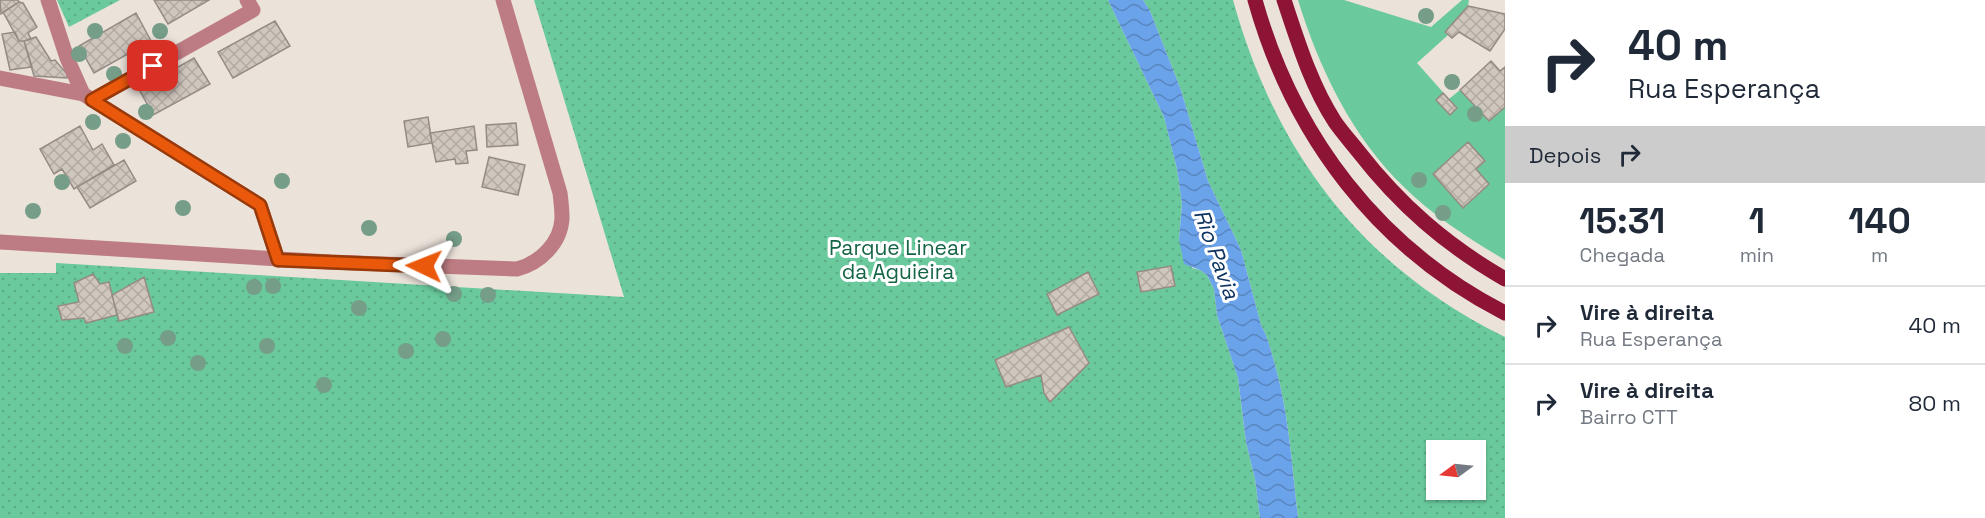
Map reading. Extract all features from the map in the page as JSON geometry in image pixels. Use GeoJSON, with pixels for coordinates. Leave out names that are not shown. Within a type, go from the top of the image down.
{"type":"FeatureCollection","features":[{"type":"Feature","properties":{"kind":"main road"},"geometry":{"type":"LineString","coordinates":[[1255,0],[1286,88],[1324,156],[1393,233],[1433,268],[1476,298],[1505,313]]}},
{"type":"Feature","properties":{"kind":"main road"},"geometry":{"type":"LineString","coordinates":[[1284,0],[1300,49],[1316,87],[1335,123],[1357,151],[1379,178],[1437,234],[1505,279]]}},
{"type":"Feature","properties":{"kind":"street"},"geometry":{"type":"LineString","coordinates":[[48,0],[65,51],[87,97]]}},
{"type":"Feature","properties":{"kind":"street"},"geometry":{"type":"LineString","coordinates":[[87,97],[253,10],[247,0]]}},
{"type":"Feature","properties":{"kind":"street"},"geometry":{"type":"LineString","coordinates":[[0,242],[278,260],[517,269],[530,266],[544,256],[555,240],[562,219],[560,193],[503,0]]}},
{"type":"Feature","properties":{"kind":"street"},"geometry":{"type":"LineString","coordinates":[[0,78],[87,97],[260,205],[278,260]]}},
{"type":"Feature","properties":{"kind":"green space"},"geometry":{"type":"Polygon","coordinates":[[[57,0],[120,0],[69,27],[57,0]]]}},
{"type":"Feature","properties":{"kind":"green space","name":"Parque Linear da Aguieira"},"geometry":{"type":"Polygon","coordinates":[[[534,0],[1108,0],[1164,117],[1177,169],[1182,204],[1179,239],[1192,268],[1207,275],[1214,289],[1217,315],[1238,378],[1246,442],[1255,479],[1260,518],[0,518],[0,273],[56,273],[56,263],[624,297],[534,0]]]}},
{"type":"Feature","properties":{"kind":"green space"},"geometry":{"type":"Polygon","coordinates":[[[1143,0],[1233,0],[1251,55],[1273,107],[1300,155],[1331,199],[1367,240],[1408,276],[1454,309],[1505,337],[1505,518],[1298,518],[1287,421],[1271,349],[1261,325],[1241,250],[1208,181],[1181,90],[1150,11],[1143,0]]]}},
{"type":"Feature","properties":{"kind":"green space"},"geometry":{"type":"Polygon","coordinates":[[[1298,0],[1344,0],[1431,27],[1462,0],[1469,0],[1468,6],[1445,32],[1448,35],[1417,63],[1449,99],[1460,90],[1489,121],[1505,107],[1505,260],[1427,208],[1404,187],[1368,146],[1353,124],[1327,76],[1298,0]]]}},
{"type":"Feature","properties":{"kind":"water","name":"Rio Pavia"},"geometry":{"type":"Polygon","coordinates":[[[1108,0],[1143,0],[1150,11],[1181,90],[1208,181],[1241,250],[1284,402],[1298,518],[1260,518],[1255,479],[1246,442],[1238,378],[1217,315],[1214,289],[1207,275],[1184,264],[1179,239],[1182,204],[1177,169],[1164,117],[1108,0]]]}},
{"type":"Feature","properties":{"kind":"building"},"geometry":{"type":"Polygon","coordinates":[[[0,0],[18,0],[19,2],[1,14],[0,0]]]}},
{"type":"Feature","properties":{"kind":"building"},"geometry":{"type":"Polygon","coordinates":[[[154,0],[209,0],[168,24],[154,0]]]}},
{"type":"Feature","properties":{"kind":"building"},"geometry":{"type":"Polygon","coordinates":[[[19,2],[23,3],[37,27],[28,33],[31,39],[24,41],[19,41],[3,12],[19,2]]]}},
{"type":"Feature","properties":{"kind":"building"},"geometry":{"type":"Polygon","coordinates":[[[1468,6],[1505,14],[1505,29],[1490,51],[1459,32],[1452,38],[1445,32],[1468,6]]]}},
{"type":"Feature","properties":{"kind":"building"},"geometry":{"type":"Polygon","coordinates":[[[136,13],[151,41],[94,73],[79,46],[136,13]]]}},
{"type":"Feature","properties":{"kind":"building"},"geometry":{"type":"Polygon","coordinates":[[[275,21],[290,46],[233,78],[218,52],[275,21]]]}},
{"type":"Feature","properties":{"kind":"building"},"geometry":{"type":"Polygon","coordinates":[[[15,32],[19,41],[24,41],[32,67],[10,70],[2,34],[15,32]]]}},
{"type":"Feature","properties":{"kind":"building"},"geometry":{"type":"Polygon","coordinates":[[[36,37],[51,61],[55,60],[67,74],[67,78],[34,76],[24,41],[36,37]]]}},
{"type":"Feature","properties":{"kind":"building"},"geometry":{"type":"Polygon","coordinates":[[[194,58],[210,84],[153,115],[139,89],[194,58]]]}},
{"type":"Feature","properties":{"kind":"building"},"geometry":{"type":"Polygon","coordinates":[[[1491,61],[1500,71],[1505,67],[1505,107],[1489,121],[1460,90],[1491,61]]]}},
{"type":"Feature","properties":{"kind":"building"},"geometry":{"type":"Polygon","coordinates":[[[1443,93],[1457,108],[1450,115],[1436,100],[1443,93]]]}},
{"type":"Feature","properties":{"kind":"building"},"geometry":{"type":"Polygon","coordinates":[[[428,117],[432,143],[408,147],[404,121],[428,117]]]}},
{"type":"Feature","properties":{"kind":"building"},"geometry":{"type":"Polygon","coordinates":[[[516,123],[518,145],[487,147],[486,125],[516,123]]]}},
{"type":"Feature","properties":{"kind":"building"},"geometry":{"type":"Polygon","coordinates":[[[80,126],[93,150],[102,144],[114,165],[74,189],[62,169],[54,174],[40,149],[80,126]]]}},
{"type":"Feature","properties":{"kind":"building"},"geometry":{"type":"Polygon","coordinates":[[[474,126],[477,150],[466,151],[468,163],[456,164],[455,159],[436,162],[430,133],[474,126]]]}},
{"type":"Feature","properties":{"kind":"building"},"geometry":{"type":"Polygon","coordinates":[[[1468,142],[1485,161],[1476,169],[1489,184],[1463,208],[1433,174],[1468,142]]]}},
{"type":"Feature","properties":{"kind":"building"},"geometry":{"type":"Polygon","coordinates":[[[489,157],[525,165],[518,195],[482,187],[489,157]]]}},
{"type":"Feature","properties":{"kind":"building"},"geometry":{"type":"Polygon","coordinates":[[[124,160],[136,181],[90,208],[77,187],[124,160]]]}},
{"type":"Feature","properties":{"kind":"building"},"geometry":{"type":"Polygon","coordinates":[[[1171,266],[1175,286],[1141,292],[1137,272],[1171,266]]]}},
{"type":"Feature","properties":{"kind":"building"},"geometry":{"type":"Polygon","coordinates":[[[1088,272],[1099,294],[1057,315],[1047,294],[1088,272]]]}},
{"type":"Feature","properties":{"kind":"building"},"geometry":{"type":"Polygon","coordinates":[[[93,274],[100,284],[109,282],[117,315],[86,323],[84,318],[62,320],[58,306],[79,302],[74,283],[93,274]]]}},
{"type":"Feature","properties":{"kind":"building"},"geometry":{"type":"Polygon","coordinates":[[[144,277],[154,312],[119,321],[112,295],[144,277]]]}},
{"type":"Feature","properties":{"kind":"building"},"geometry":{"type":"Polygon","coordinates":[[[1069,327],[1089,363],[1050,402],[1044,393],[1041,375],[1006,387],[995,360],[1069,327]]]}},
{"type":"Feature","properties":{"kind":"route"},"geometry":{"type":"LineString","coordinates":[[153,66],[92,100],[260,205],[278,260],[424,266]]}}]}
